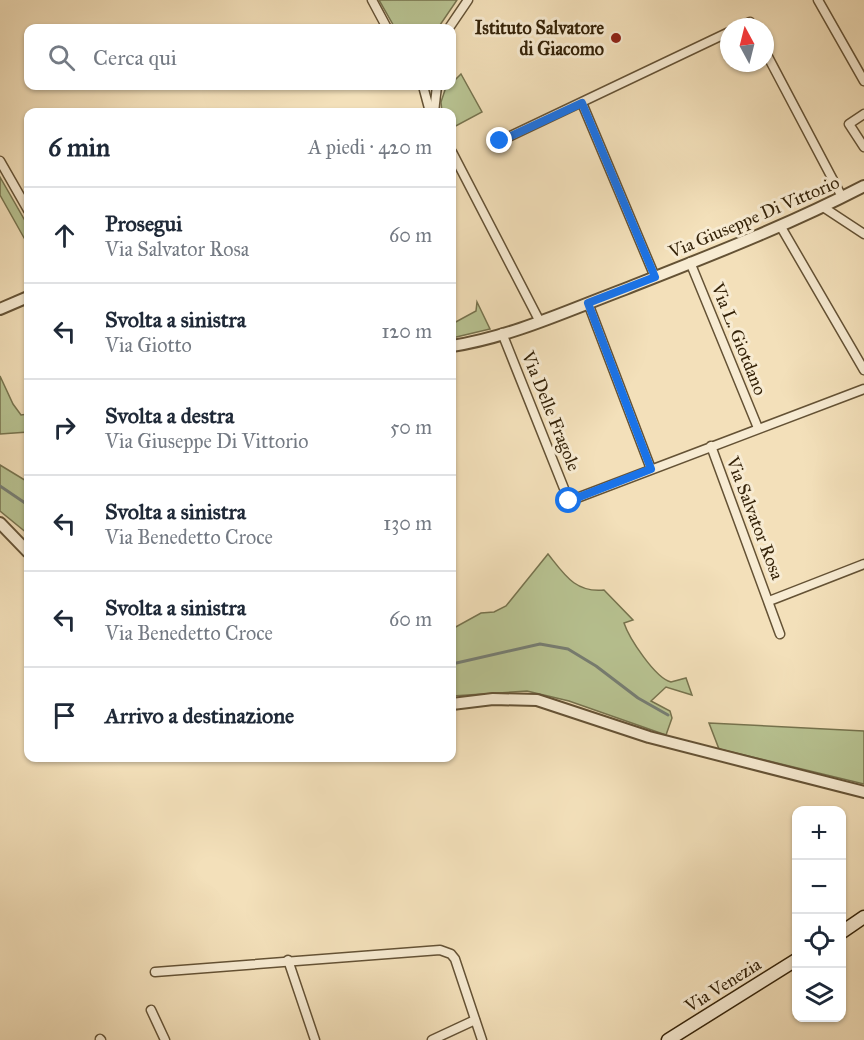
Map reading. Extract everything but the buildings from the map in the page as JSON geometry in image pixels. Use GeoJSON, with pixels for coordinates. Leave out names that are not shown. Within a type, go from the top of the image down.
{"type":"FeatureCollection","features":[{"type":"Feature","properties":{"kind":"main road"},"geometry":{"type":"LineString","coordinates":[[846,929],[864,917]]}},
{"type":"Feature","properties":{"kind":"main road","name":"Via Venezia"},"geometry":{"type":"LineString","coordinates":[[668,1040],[792,962]]}},
{"type":"Feature","properties":{"kind":"street"},"geometry":{"type":"LineString","coordinates":[[372,0],[385,24]]}},
{"type":"Feature","properties":{"kind":"street"},"geometry":{"type":"LineString","coordinates":[[452,24],[468,0]]}},
{"type":"Feature","properties":{"kind":"street"},"geometry":{"type":"LineString","coordinates":[[818,0],[864,81]]}},
{"type":"Feature","properties":{"kind":"street"},"geometry":{"type":"LineString","coordinates":[[500,141],[720,36]]}},
{"type":"Feature","properties":{"kind":"street"},"geometry":{"type":"LineString","coordinates":[[774,68],[842,198]]}},
{"type":"Feature","properties":{"kind":"street"},"geometry":{"type":"LineString","coordinates":[[424,90],[431,108]]}},
{"type":"Feature","properties":{"kind":"street"},"geometry":{"type":"LineString","coordinates":[[433,108],[436,90]]}},
{"type":"Feature","properties":{"kind":"street"},"geometry":{"type":"LineString","coordinates":[[582,103],[655,277]]}},
{"type":"Feature","properties":{"kind":"street"},"geometry":{"type":"LineString","coordinates":[[864,114],[849,124],[864,147]]}},
{"type":"Feature","properties":{"kind":"street"},"geometry":{"type":"LineString","coordinates":[[456,160],[539,320]]}},
{"type":"Feature","properties":{"kind":"street"},"geometry":{"type":"LineString","coordinates":[[0,161],[24,203]]}},
{"type":"Feature","properties":{"kind":"street","name":"Via Giuseppe Di Vittorio"},"geometry":{"type":"LineString","coordinates":[[456,345],[502,333],[655,277],[781,227],[864,186]]}},
{"type":"Feature","properties":{"kind":"street"},"geometry":{"type":"LineString","coordinates":[[823,207],[864,234]]}},
{"type":"Feature","properties":{"kind":"street"},"geometry":{"type":"LineString","coordinates":[[781,227],[864,370]]}},
{"type":"Feature","properties":{"kind":"street","name":"Via L. Giotdano"},"geometry":{"type":"LineString","coordinates":[[690,262],[758,428]]}},
{"type":"Feature","properties":{"kind":"street"},"geometry":{"type":"LineString","coordinates":[[0,309],[24,299]]}},
{"type":"Feature","properties":{"kind":"street"},"geometry":{"type":"LineString","coordinates":[[588,303],[651,469]]}},
{"type":"Feature","properties":{"kind":"street","name":"Via Delle Fragole"},"geometry":{"type":"LineString","coordinates":[[502,333],[569,501]]}},
{"type":"Feature","properties":{"kind":"street","name":"Via Salvator Rosa"},"geometry":{"type":"LineString","coordinates":[[569,501],[864,389]]}},
{"type":"Feature","properties":{"kind":"street","name":"Via Salvator Rosa"},"geometry":{"type":"LineString","coordinates":[[711,446],[780,634]]}},
{"type":"Feature","properties":{"kind":"street"},"geometry":{"type":"LineString","coordinates":[[0,523],[24,548]]}},
{"type":"Feature","properties":{"kind":"street","name":"Via Salvator Rosa"},"geometry":{"type":"LineString","coordinates":[[769,601],[864,564]]}},
{"type":"Feature","properties":{"kind":"street"},"geometry":{"type":"LineString","coordinates":[[456,704],[493,699],[537,700],[649,737],[864,792]]}},
{"type":"Feature","properties":{"kind":"street"},"geometry":{"type":"LineString","coordinates":[[155,972],[440,950],[451,954],[454,959],[482,1040]]}},
{"type":"Feature","properties":{"kind":"street"},"geometry":{"type":"LineString","coordinates":[[288,960],[315,1040]]}},
{"type":"Feature","properties":{"kind":"street"},"geometry":{"type":"LineString","coordinates":[[152,1010],[165,1040]]}},
{"type":"Feature","properties":{"kind":"street"},"geometry":{"type":"LineString","coordinates":[[432,1040],[476,1020]]}},
{"type":"Feature","properties":{"kind":"green space"},"geometry":{"type":"Polygon","coordinates":[[[379,0],[457,0],[441,24],[393,24],[379,0]]]}},
{"type":"Feature","properties":{"kind":"green space"},"geometry":{"type":"Polygon","coordinates":[[[461,74],[482,112],[456,126],[456,108],[442,108],[441,102],[445,90],[456,90],[456,79],[461,74]]]}},
{"type":"Feature","properties":{"kind":"green space"},"geometry":{"type":"Polygon","coordinates":[[[0,177],[24,219],[24,238],[0,195],[0,177]]]}},
{"type":"Feature","properties":{"kind":"green space"},"geometry":{"type":"Polygon","coordinates":[[[477,302],[490,329],[456,337],[456,322],[476,311],[477,302]]]}},
{"type":"Feature","properties":{"kind":"green space"},"geometry":{"type":"Polygon","coordinates":[[[0,376],[13,404],[21,415],[24,415],[24,432],[0,434],[0,376]]]}},
{"type":"Feature","properties":{"kind":"green space"},"geometry":{"type":"Polygon","coordinates":[[[0,465],[24,480],[24,531],[0,511],[0,465]]]}},
{"type":"Feature","properties":{"kind":"green space"},"geometry":{"type":"Polygon","coordinates":[[[548,554],[571,581],[585,588],[604,590],[633,620],[624,623],[650,666],[671,682],[686,678],[692,695],[666,687],[651,701],[670,711],[672,718],[666,735],[569,701],[527,691],[456,696],[456,627],[481,613],[494,612],[506,606],[548,554]]]}},
{"type":"Feature","properties":{"kind":"green space"},"geometry":{"type":"Polygon","coordinates":[[[709,723],[864,731],[864,784],[719,749],[709,723]]]}},
{"type":"Feature","properties":{"kind":"waterway"},"geometry":{"type":"LineString","coordinates":[[0,486],[24,502]]}},
{"type":"Feature","properties":{"kind":"waterway"},"geometry":{"type":"LineString","coordinates":[[456,663],[540,644],[568,649],[596,666],[638,698],[668,715]]}},
{"type":"Feature","properties":{"kind":"place","name":"Istituto Salvatore di Giacomo"},"geometry":{"type":"Point","coordinates":[616,38]}},
{"type":"Feature","properties":{"kind":"route"},"geometry":{"type":"LineString","coordinates":[[500,141],[582,103],[655,277],[588,303],[651,469],[569,501]]}}]}
